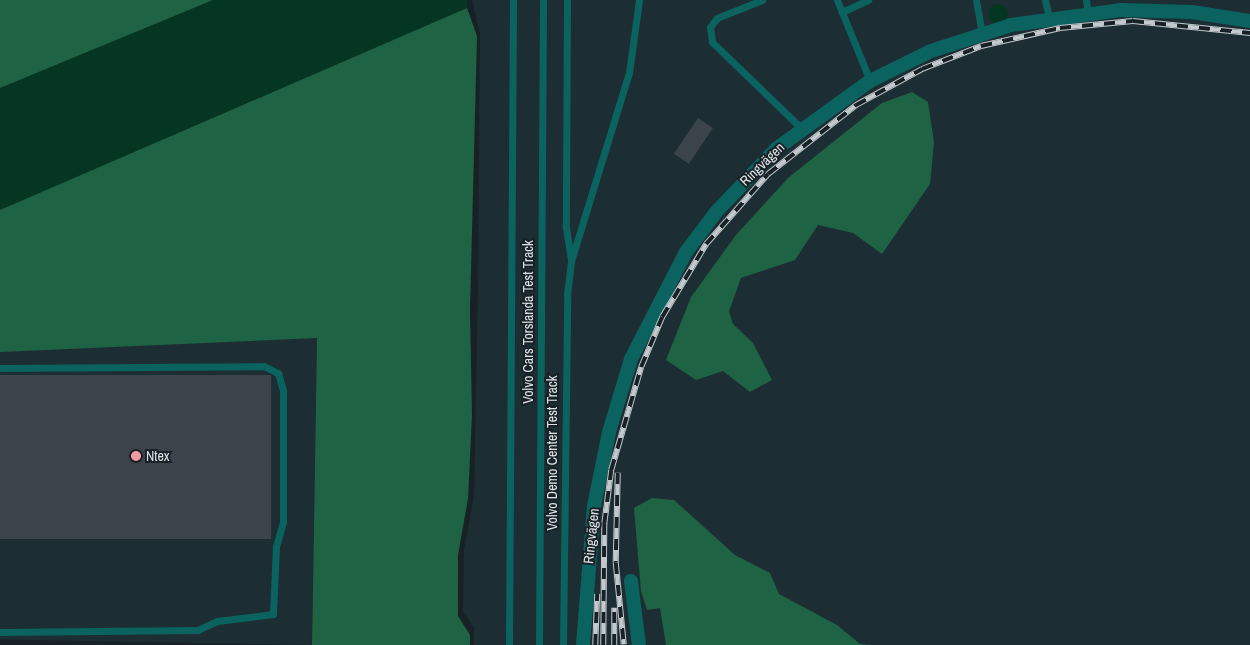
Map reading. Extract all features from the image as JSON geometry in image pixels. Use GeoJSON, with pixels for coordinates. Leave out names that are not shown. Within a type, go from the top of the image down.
{"type":"FeatureCollection","features":[{"type":"Feature","properties":{"kind":"street","name":"Ringvägen"},"geometry":{"type":"LineString","coordinates":[[583,645],[594,506],[610,426],[631,359],[663,290],[700,233],[750,173],[801,128],[870,81],[931,51],[982,34],[1087,6],[1168,10],[1250,20]]}},
{"type":"Feature","properties":{"kind":"street"},"geometry":{"type":"LineString","coordinates":[[631,581],[639,645]]}},
{"type":"Feature","properties":{"kind":"lane","name":"Volvo Cars Torslanda Test Track"},"geometry":{"type":"LineString","coordinates":[[509,645],[513,0]]}},
{"type":"Feature","properties":{"kind":"lane","name":"Volvo Cars Torslanda Test Track"},"geometry":{"type":"LineString","coordinates":[[538,645],[543,0]]}},
{"type":"Feature","properties":{"kind":"lane","name":"Volvo Demo Center Test Track"},"geometry":{"type":"LineString","coordinates":[[568,0],[566,228],[571,261]]}},
{"type":"Feature","properties":{"kind":"lane","name":"Volvo Demo Center Test Track"},"geometry":{"type":"LineString","coordinates":[[563,645],[566,328],[571,261],[629,73],[639,0]]}},
{"type":"Feature","properties":{"kind":"lane"},"geometry":{"type":"LineString","coordinates":[[762,0],[722,14],[710,27],[719,49],[801,128]]}},
{"type":"Feature","properties":{"kind":"lane"},"geometry":{"type":"LineString","coordinates":[[837,0],[870,81]]}},
{"type":"Feature","properties":{"kind":"lane"},"geometry":{"type":"LineString","coordinates":[[842,12],[868,0]]}},
{"type":"Feature","properties":{"kind":"lane"},"geometry":{"type":"LineString","coordinates":[[976,0],[982,34]]}},
{"type":"Feature","properties":{"kind":"lane"},"geometry":{"type":"LineString","coordinates":[[1045,0],[1049,17]]}},
{"type":"Feature","properties":{"kind":"lane"},"geometry":{"type":"LineString","coordinates":[[0,368],[264,366],[278,373],[283,400],[283,522],[276,547],[272,614],[217,621],[198,630],[0,632]]}},
{"type":"Feature","properties":{"kind":"shaded area"},"geometry":{"type":"Polygon","coordinates":[[[472,0],[1250,0],[1250,645],[474,645],[474,628],[463,611],[464,550],[474,496],[478,290],[480,33],[472,0]]]}},
{"type":"Feature","properties":{"kind":"shaded area"},"geometry":{"type":"Polygon","coordinates":[[[0,332],[317,338],[312,645],[0,640],[0,332]]]}},
{"type":"Feature","properties":{"kind":"green space"},"geometry":{"type":"Polygon","coordinates":[[[0,0],[213,0],[0,88],[0,0]]]}},
{"type":"Feature","properties":{"kind":"green space"},"geometry":{"type":"Polygon","coordinates":[[[213,0],[467,0],[467,8],[0,210],[0,88],[213,0]]]}},
{"type":"Feature","properties":{"kind":"green space"},"geometry":{"type":"Polygon","coordinates":[[[998,4],[1005,7],[1008,14],[1005,21],[998,24],[991,21],[988,14],[991,7],[998,4]]]}},
{"type":"Feature","properties":{"kind":"green space"},"geometry":{"type":"Polygon","coordinates":[[[467,8],[477,36],[470,310],[472,415],[468,499],[458,555],[458,616],[470,635],[470,645],[312,645],[317,338],[0,352],[0,210],[467,8]]]}},
{"type":"Feature","properties":{"kind":"green space"},"geometry":{"type":"Polygon","coordinates":[[[912,92],[928,102],[934,142],[930,184],[882,254],[853,233],[818,225],[795,260],[741,278],[729,311],[733,324],[753,343],[772,380],[750,392],[723,371],[696,380],[666,360],[691,297],[736,235],[788,178],[882,103],[912,92]]]}},
{"type":"Feature","properties":{"kind":"green space"},"geometry":{"type":"Polygon","coordinates":[[[652,498],[674,500],[735,555],[770,573],[779,594],[837,625],[860,644],[872,645],[666,645],[660,608],[647,610],[641,591],[634,508],[652,498]]]}},
{"type":"Feature","properties":{"kind":"building"},"geometry":{"type":"Polygon","coordinates":[[[698,118],[713,128],[689,164],[674,154],[698,118]]]}},
{"type":"Feature","properties":{"kind":"building","name":"Ntex"},"geometry":{"type":"Polygon","coordinates":[[[0,375],[271,375],[271,539],[0,539],[0,375]]]}},
{"type":"Feature","properties":{"kind":"railway"},"geometry":{"type":"LineString","coordinates":[[603,645],[604,524],[611,470],[641,367],[662,317],[706,244],[768,174],[856,105],[922,69],[981,46],[1060,28],[1133,21],[1250,33]]}},
{"type":"Feature","properties":{"kind":"railway"},"geometry":{"type":"LineString","coordinates":[[618,473],[616,563],[624,645]]}},
{"type":"Feature","properties":{"kind":"railway"},"geometry":{"type":"LineString","coordinates":[[595,645],[597,594]]}},
{"type":"Feature","properties":{"kind":"railway"},"geometry":{"type":"LineString","coordinates":[[614,608],[614,645]]}},
{"type":"Feature","properties":{"kind":"place","name":"Ntex"},"geometry":{"type":"Point","coordinates":[136,456]}}]}
